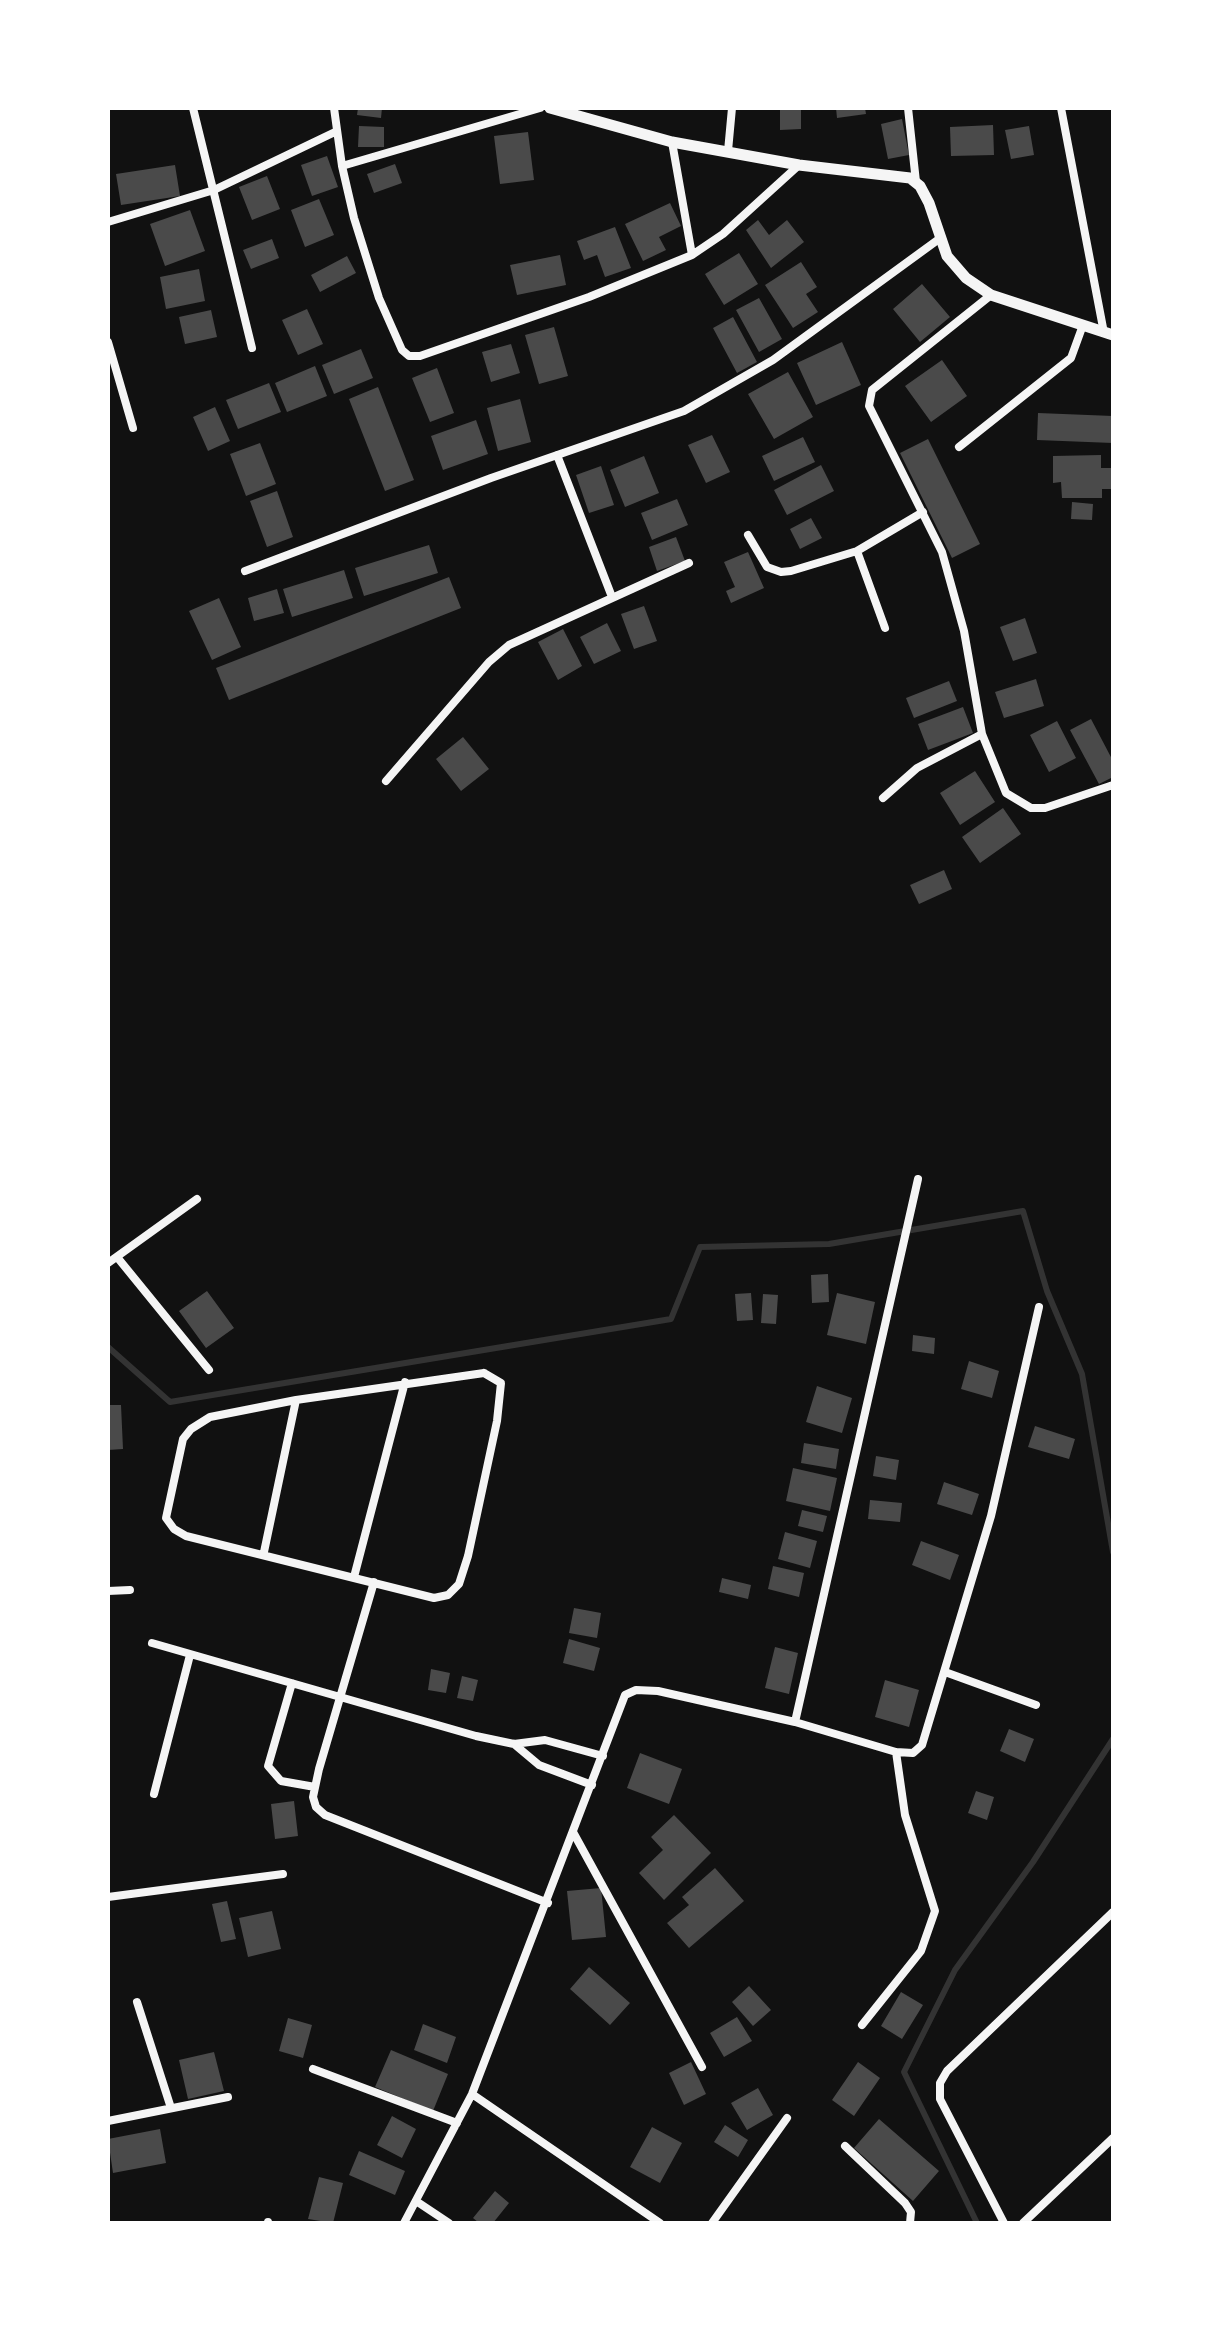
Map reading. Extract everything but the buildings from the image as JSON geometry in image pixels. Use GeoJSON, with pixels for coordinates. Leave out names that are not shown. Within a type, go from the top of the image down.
{"type":"FeatureCollection","features":[{"type":"Feature","properties":{"kind":"street"},"geometry":{"type":"LineString","coordinates":[[193,108],[252,348]]}},
{"type":"Feature","properties":{"kind":"street"},"geometry":{"type":"LineString","coordinates":[[334,108],[342,166],[379,298],[402,350],[409,356],[420,356],[589,297],[692,255],[723,234],[799,165]]}},
{"type":"Feature","properties":{"kind":"street"},"geometry":{"type":"LineString","coordinates":[[342,166],[540,108]]}},
{"type":"Feature","properties":{"kind":"street"},"geometry":{"type":"LineString","coordinates":[[550,108],[672,142],[799,165],[894,174],[916,182]]}},
{"type":"Feature","properties":{"kind":"street"},"geometry":{"type":"LineString","coordinates":[[728,151],[732,108]]}},
{"type":"Feature","properties":{"kind":"street"},"geometry":{"type":"LineString","coordinates":[[908,108],[916,182],[929,203],[939,239],[955,267],[991,295],[1109,334]]}},
{"type":"Feature","properties":{"kind":"street"},"geometry":{"type":"LineString","coordinates":[[1061,108],[1109,334]]}},
{"type":"Feature","properties":{"kind":"street"},"geometry":{"type":"LineString","coordinates":[[108,222],[214,190],[335,132]]}},
{"type":"Feature","properties":{"kind":"street"},"geometry":{"type":"LineString","coordinates":[[672,142],[692,255]]}},
{"type":"Feature","properties":{"kind":"street"},"geometry":{"type":"LineString","coordinates":[[245,571],[684,411],[724,391],[773,360],[939,239]]}},
{"type":"Feature","properties":{"kind":"street"},"geometry":{"type":"LineString","coordinates":[[991,295],[884,380],[868,396],[872,413],[942,552],[953,589],[982,734],[1006,793],[1031,808],[1053,806],[1113,785]]}},
{"type":"Feature","properties":{"kind":"street"},"geometry":{"type":"LineString","coordinates":[[959,447],[1071,358],[1083,325]]}},
{"type":"Feature","properties":{"kind":"street"},"geometry":{"type":"LineString","coordinates":[[108,342],[133,428]]}},
{"type":"Feature","properties":{"kind":"street"},"geometry":{"type":"LineString","coordinates":[[557,455],[612,597]]}},
{"type":"Feature","properties":{"kind":"street"},"geometry":{"type":"LineString","coordinates":[[748,535],[767,567],[781,572],[857,551],[923,512]]}},
{"type":"Feature","properties":{"kind":"street"},"geometry":{"type":"LineString","coordinates":[[857,551],[885,628]]}},
{"type":"Feature","properties":{"kind":"street"},"geometry":{"type":"LineString","coordinates":[[386,781],[497,655],[524,637],[689,563]]}},
{"type":"Feature","properties":{"kind":"street"},"geometry":{"type":"LineString","coordinates":[[883,798],[917,768],[982,734]]}},
{"type":"Feature","properties":{"kind":"street"},"geometry":{"type":"LineString","coordinates":[[795,1722],[918,1179]]}},
{"type":"Feature","properties":{"kind":"street"},"geometry":{"type":"LineString","coordinates":[[108,1263],[197,1199]]}},
{"type":"Feature","properties":{"kind":"street"},"geometry":{"type":"LineString","coordinates":[[117,1257],[209,1370]]}},
{"type":"Feature","properties":{"kind":"street"},"geometry":{"type":"LineString","coordinates":[[404,2223],[472,2094],[548,1903],[622,1699],[636,1690],[658,1691],[795,1722],[896,1752],[913,1753],[922,1745],[991,1516],[1039,1307]]}},
{"type":"Feature","properties":{"kind":"street"},"geometry":{"type":"LineString","coordinates":[[484,1373],[496,1377],[502,1389],[459,1584],[442,1598],[179,1533],[169,1524],[166,1509],[180,1448],[191,1429],[224,1412],[405,1382],[484,1373]]}},
{"type":"Feature","properties":{"kind":"street"},"geometry":{"type":"LineString","coordinates":[[354,1577],[405,1382]]}},
{"type":"Feature","properties":{"kind":"street"},"geometry":{"type":"LineString","coordinates":[[264,1552],[296,1400]]}},
{"type":"Feature","properties":{"kind":"street"},"geometry":{"type":"LineString","coordinates":[[374,1582],[315,1787],[314,1803],[325,1815],[548,1903]]}},
{"type":"Feature","properties":{"kind":"street"},"geometry":{"type":"LineString","coordinates":[[108,1591],[130,1590]]}},
{"type":"Feature","properties":{"kind":"street"},"geometry":{"type":"LineString","coordinates":[[152,1643],[514,1744],[545,1740],[603,1756]]}},
{"type":"Feature","properties":{"kind":"street"},"geometry":{"type":"LineString","coordinates":[[154,1794],[190,1655]]}},
{"type":"Feature","properties":{"kind":"street"},"geometry":{"type":"LineString","coordinates":[[945,1672],[1036,1705]]}},
{"type":"Feature","properties":{"kind":"street"},"geometry":{"type":"LineString","coordinates":[[292,1683],[268,1753],[268,1766],[281,1781],[315,1787]]}},
{"type":"Feature","properties":{"kind":"street"},"geometry":{"type":"LineString","coordinates":[[514,1744],[539,1765],[592,1785]]}},
{"type":"Feature","properties":{"kind":"street"},"geometry":{"type":"LineString","coordinates":[[862,2025],[921,1951],[935,1911],[905,1815],[896,1752]]}},
{"type":"Feature","properties":{"kind":"street"},"geometry":{"type":"LineString","coordinates":[[573,1832],[702,2067]]}},
{"type":"Feature","properties":{"kind":"street"},"geometry":{"type":"LineString","coordinates":[[108,1897],[283,1874]]}},
{"type":"Feature","properties":{"kind":"street"},"geometry":{"type":"LineString","coordinates":[[1004,2223],[940,2099],[940,2083],[947,2071],[1113,1912]]}},
{"type":"Feature","properties":{"kind":"street"},"geometry":{"type":"LineString","coordinates":[[137,2002],[171,2108]]}},
{"type":"Feature","properties":{"kind":"street"},"geometry":{"type":"LineString","coordinates":[[313,2069],[457,2123]]}},
{"type":"Feature","properties":{"kind":"street"},"geometry":{"type":"LineString","coordinates":[[472,2094],[660,2223]]}},
{"type":"Feature","properties":{"kind":"street"},"geometry":{"type":"LineString","coordinates":[[108,2121],[228,2097]]}},
{"type":"Feature","properties":{"kind":"street"},"geometry":{"type":"LineString","coordinates":[[712,2223],[787,2118]]}},
{"type":"Feature","properties":{"kind":"street"},"geometry":{"type":"LineString","coordinates":[[1023,2223],[1113,2138]]}},
{"type":"Feature","properties":{"kind":"street"},"geometry":{"type":"LineString","coordinates":[[845,2146],[909,2207],[910,2223]]}},
{"type":"Feature","properties":{"kind":"street"},"geometry":{"type":"LineString","coordinates":[[416,2201],[449,2223]]}},
{"type":"Feature","properties":{"kind":"waterway"},"geometry":{"type":"LineString","coordinates":[[108,1347],[170,1402],[671,1319],[700,1247],[829,1244],[1023,1211],[1047,1291],[1082,1374],[1113,1552]]}},
{"type":"Feature","properties":{"kind":"waterway"},"geometry":{"type":"LineString","coordinates":[[977,2223],[904,2072],[955,1970],[1033,1862],[1113,1739]]}}]}
